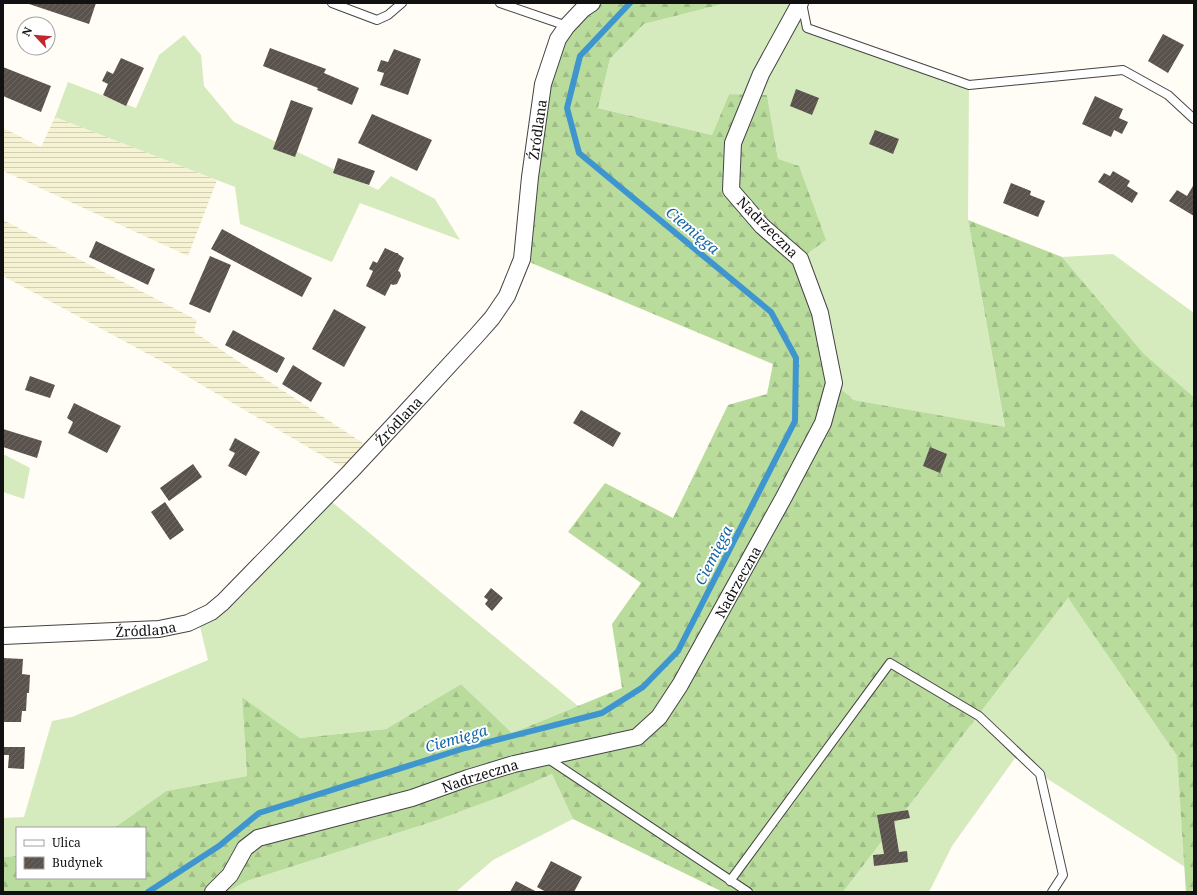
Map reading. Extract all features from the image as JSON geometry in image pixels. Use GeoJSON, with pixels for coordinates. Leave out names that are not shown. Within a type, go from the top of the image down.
{"type":"FeatureCollection","features":[{"type":"Feature","properties":{"kind":"street","name":"Źródlana"},"geometry":{"type":"LineString","coordinates":[[3,636],[159,628],[184,625],[211,612],[223,602],[422,396],[492,318],[507,296],[515,278],[522,259],[530,177],[544,84],[558,39],[567,26],[583,9],[592,3]]}},
{"type":"Feature","properties":{"kind":"street","name":"Nadrzeczna"},"geometry":{"type":"LineString","coordinates":[[213,892],[230,875],[245,848],[258,838],[412,798],[514,764],[636,737],[659,717],[680,685],[784,497],[823,423],[834,383],[820,312],[800,259],[762,226],[732,190],[733,143],[761,74],[801,3]]}},
{"type":"Feature","properties":{"kind":"lane"},"geometry":{"type":"LineString","coordinates":[[332,3],[377,20],[388,15],[402,3]]}},
{"type":"Feature","properties":{"kind":"lane"},"geometry":{"type":"LineString","coordinates":[[500,3],[567,26]]}},
{"type":"Feature","properties":{"kind":"lane"},"geometry":{"type":"LineString","coordinates":[[801,3],[807,28],[969,85],[1123,70],[1168,95],[1194,119]]}},
{"type":"Feature","properties":{"kind":"lane"},"geometry":{"type":"LineString","coordinates":[[730,881],[890,663],[979,716],[1040,774],[1063,875],[1052,892]]}},
{"type":"Feature","properties":{"kind":"lane"},"geometry":{"type":"LineString","coordinates":[[546,757],[748,892]]}},
{"type":"Feature","properties":{"kind":"shaded area"},"geometry":{"type":"Polygon","coordinates":[[[55,117],[217,180],[188,256],[3,171],[3,128],[41,147],[55,117]]]}},
{"type":"Feature","properties":{"kind":"shaded area"},"geometry":{"type":"Polygon","coordinates":[[[3,220],[197,320],[194,332],[372,449],[350,472],[161,361],[3,276],[3,220]]]}},
{"type":"Feature","properties":{"kind":"green space"},"geometry":{"type":"Polygon","coordinates":[[[597,3],[722,3],[644,24],[610,59],[598,108],[712,135],[729,94],[767,95],[778,159],[799,166],[826,240],[800,259],[834,383],[854,400],[1005,427],[968,220],[1062,257],[1144,354],[1194,397],[1194,892],[1186,892],[1177,756],[1068,598],[843,892],[723,892],[573,819],[552,774],[505,795],[435,821],[247,881],[227,892],[3,892],[3,857],[16,856],[16,879],[146,879],[146,827],[115,827],[166,791],[247,776],[242,697],[300,738],[386,729],[461,684],[512,733],[622,688],[612,624],[641,583],[568,532],[605,483],[673,518],[728,405],[767,394],[773,364],[522,259],[558,39],[597,3]]]}},
{"type":"Feature","properties":{"kind":"green space"},"geometry":{"type":"Polygon","coordinates":[[[722,3],[801,3],[807,28],[969,85],[968,220],[1005,428],[854,400],[834,383],[778,159],[767,95],[729,94],[712,135],[598,108],[610,59],[644,24],[722,3]]]}},
{"type":"Feature","properties":{"kind":"green space"},"geometry":{"type":"Polygon","coordinates":[[[184,35],[201,55],[204,86],[234,122],[378,190],[391,176],[435,199],[460,240],[360,203],[332,262],[240,224],[235,187],[55,117],[68,82],[136,108],[159,55],[184,35]]]}},
{"type":"Feature","properties":{"kind":"green space"},"geometry":{"type":"Polygon","coordinates":[[[1113,254],[1194,313],[1194,397],[1144,354],[1062,257],[1113,254]]]}},
{"type":"Feature","properties":{"kind":"green space"},"geometry":{"type":"Polygon","coordinates":[[[3,454],[30,468],[24,499],[3,492],[3,454]]]}},
{"type":"Feature","properties":{"kind":"green space"},"geometry":{"type":"Polygon","coordinates":[[[326,497],[578,706],[512,733],[461,684],[386,729],[300,738],[242,697],[247,776],[166,791],[115,827],[16,827],[16,856],[3,857],[3,818],[24,817],[52,721],[72,717],[208,660],[198,618],[326,497]]]}},
{"type":"Feature","properties":{"kind":"green space"},"geometry":{"type":"Polygon","coordinates":[[[1068,598],[1177,756],[1185,867],[1015,758],[952,846],[929,892],[843,892],[1068,598]]]}},
{"type":"Feature","properties":{"kind":"green space"},"geometry":{"type":"Polygon","coordinates":[[[552,774],[573,819],[493,860],[458,890],[458,892],[227,892],[247,881],[435,821],[505,795],[552,774]]]}},
{"type":"Feature","properties":{"kind":"building"},"geometry":{"type":"Polygon","coordinates":[[[26,3],[96,3],[89,24],[26,3]]]}},
{"type":"Feature","properties":{"kind":"building"},"geometry":{"type":"Polygon","coordinates":[[[1163,34],[1184,45],[1168,73],[1148,61],[1163,34]]]}},
{"type":"Feature","properties":{"kind":"building"},"geometry":{"type":"Polygon","coordinates":[[[270,48],[326,69],[324,73],[359,88],[352,105],[317,90],[318,88],[263,66],[270,48]]]}},
{"type":"Feature","properties":{"kind":"building"},"geometry":{"type":"Polygon","coordinates":[[[394,49],[421,59],[408,95],[380,85],[384,73],[377,71],[381,60],[388,62],[394,49]]]}},
{"type":"Feature","properties":{"kind":"building"},"geometry":{"type":"Polygon","coordinates":[[[121,58],[144,68],[126,106],[103,95],[108,84],[102,81],[107,71],[113,74],[121,58]]]}},
{"type":"Feature","properties":{"kind":"building"},"geometry":{"type":"Polygon","coordinates":[[[3,67],[51,86],[41,112],[3,96],[3,67]]]}},
{"type":"Feature","properties":{"kind":"building"},"geometry":{"type":"Polygon","coordinates":[[[796,89],[819,98],[812,115],[790,106],[796,89]]]}},
{"type":"Feature","properties":{"kind":"building"},"geometry":{"type":"Polygon","coordinates":[[[1095,96],[1123,109],[1119,118],[1128,122],[1122,134],[1114,130],[1111,137],[1082,124],[1095,96]]]}},
{"type":"Feature","properties":{"kind":"building"},"geometry":{"type":"Polygon","coordinates":[[[291,100],[313,108],[295,157],[273,149],[291,100]]]}},
{"type":"Feature","properties":{"kind":"building"},"geometry":{"type":"Polygon","coordinates":[[[372,114],[432,140],[417,171],[358,143],[372,114]]]}},
{"type":"Feature","properties":{"kind":"building"},"geometry":{"type":"Polygon","coordinates":[[[875,130],[899,139],[893,154],[869,144],[875,130]]]}},
{"type":"Feature","properties":{"kind":"building"},"geometry":{"type":"Polygon","coordinates":[[[338,158],[375,171],[369,185],[333,173],[338,158]]]}},
{"type":"Feature","properties":{"kind":"building"},"geometry":{"type":"Polygon","coordinates":[[[1113,171],[1130,181],[1127,186],[1138,193],[1132,203],[1098,182],[1104,173],[1110,176],[1113,171]]]}},
{"type":"Feature","properties":{"kind":"building"},"geometry":{"type":"Polygon","coordinates":[[[1011,183],[1031,191],[1030,195],[1045,201],[1038,217],[1003,203],[1011,183]]]}},
{"type":"Feature","properties":{"kind":"building"},"geometry":{"type":"Polygon","coordinates":[[[1194,184],[1194,216],[1169,201],[1177,190],[1187,196],[1194,184]]]}},
{"type":"Feature","properties":{"kind":"building"},"geometry":{"type":"Polygon","coordinates":[[[222,229],[312,278],[302,297],[211,249],[222,229]]]}},
{"type":"Feature","properties":{"kind":"building"},"geometry":{"type":"Polygon","coordinates":[[[96,241],[155,269],[148,285],[89,257],[96,241]]]}},
{"type":"Feature","properties":{"kind":"building"},"geometry":{"type":"Polygon","coordinates":[[[385,248],[398,253],[404,258],[398,271],[400,272],[401,276],[397,284],[391,284],[385,296],[366,286],[373,271],[369,269],[373,261],[377,263],[385,248]]]}},
{"type":"Feature","properties":{"kind":"building"},"geometry":{"type":"Polygon","coordinates":[[[210,256],[231,265],[210,313],[189,304],[210,256]]]}},
{"type":"Feature","properties":{"kind":"building"},"geometry":{"type":"Polygon","coordinates":[[[334,309],[366,327],[344,367],[312,349],[334,309]]]}},
{"type":"Feature","properties":{"kind":"building"},"geometry":{"type":"Polygon","coordinates":[[[233,330],[285,358],[277,373],[225,345],[233,330]]]}},
{"type":"Feature","properties":{"kind":"building"},"geometry":{"type":"Polygon","coordinates":[[[293,365],[322,383],[311,402],[282,384],[293,365]]]}},
{"type":"Feature","properties":{"kind":"building"},"geometry":{"type":"Polygon","coordinates":[[[30,376],[55,385],[50,398],[25,390],[30,376]]]}},
{"type":"Feature","properties":{"kind":"building"},"geometry":{"type":"Polygon","coordinates":[[[74,403],[121,426],[107,453],[68,433],[73,422],[67,418],[74,403]]]}},
{"type":"Feature","properties":{"kind":"building"},"geometry":{"type":"Polygon","coordinates":[[[581,410],[621,433],[613,447],[573,423],[581,410]]]}},
{"type":"Feature","properties":{"kind":"building"},"geometry":{"type":"Polygon","coordinates":[[[3,429],[42,441],[37,458],[3,447],[3,429]]]}},
{"type":"Feature","properties":{"kind":"building"},"geometry":{"type":"Polygon","coordinates":[[[235,438],[260,452],[246,476],[228,466],[235,453],[229,450],[235,438]]]}},
{"type":"Feature","properties":{"kind":"building"},"geometry":{"type":"Polygon","coordinates":[[[930,447],[947,454],[940,473],[923,466],[930,447]]]}},
{"type":"Feature","properties":{"kind":"building"},"geometry":{"type":"Polygon","coordinates":[[[193,464],[202,477],[169,501],[160,488],[193,464]]]}},
{"type":"Feature","properties":{"kind":"building"},"geometry":{"type":"Polygon","coordinates":[[[165,502],[184,530],[170,540],[151,512],[165,502]]]}},
{"type":"Feature","properties":{"kind":"building"},"geometry":{"type":"Polygon","coordinates":[[[491,588],[503,598],[492,611],[485,604],[488,600],[484,597],[491,588]]]}},
{"type":"Feature","properties":{"kind":"building"},"geometry":{"type":"Polygon","coordinates":[[[3,658],[23,659],[22,674],[30,675],[26,711],[22,711],[21,722],[3,722],[3,658]]]}},
{"type":"Feature","properties":{"kind":"building"},"geometry":{"type":"Polygon","coordinates":[[[3,747],[25,747],[24,769],[8,768],[9,755],[3,755],[3,747]]]}},
{"type":"Feature","properties":{"kind":"building"},"geometry":{"type":"Polygon","coordinates":[[[908,810],[910,818],[894,821],[899,852],[907,851],[908,862],[874,866],[873,855],[884,854],[877,815],[908,810]]]}},
{"type":"Feature","properties":{"kind":"building"},"geometry":{"type":"Polygon","coordinates":[[[551,861],[582,877],[574,892],[546,892],[537,887],[551,861]]]}},
{"type":"Feature","properties":{"kind":"building"},"geometry":{"type":"Polygon","coordinates":[[[516,881],[537,892],[510,892],[516,881]]]}},
{"type":"Feature","properties":{"kind":"waterway","name":"Ciemięga"},"geometry":{"type":"LineString","coordinates":[[148,892],[219,846],[259,813],[465,748],[602,713],[643,687],[678,651],[795,421],[796,358],[771,312],[579,153],[567,108],[580,56],[630,3]]}}]}
